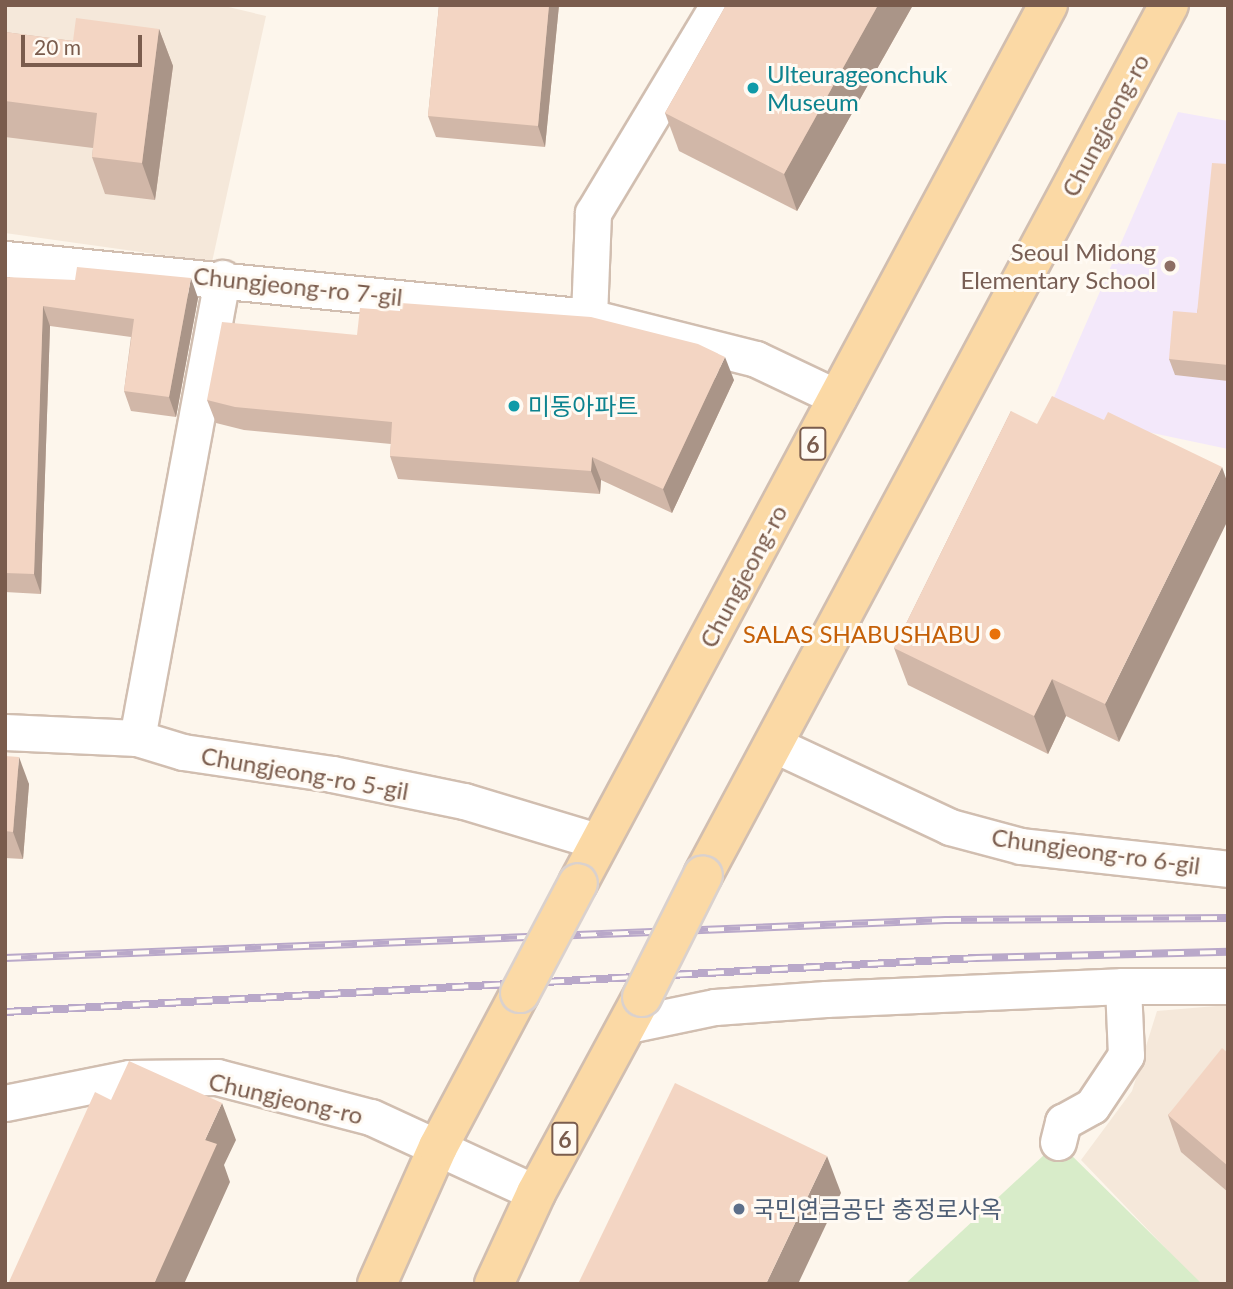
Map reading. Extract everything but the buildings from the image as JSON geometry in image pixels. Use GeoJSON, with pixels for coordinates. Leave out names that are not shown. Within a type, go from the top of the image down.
{"type":"FeatureCollection","features":[{"type":"Feature","properties":{"kind":"main road","name":"Chungjeong-ro"},"geometry":{"type":"LineString","coordinates":[[377,1284],[438,1147],[1048,5]]}},
{"type":"Feature","properties":{"kind":"main road","name":"Chungjeong-ro"},"geometry":{"type":"LineString","coordinates":[[494,1284],[536,1193],[635,1011],[703,875],[1169,5]]}},
{"type":"Feature","properties":{"kind":"street"},"geometry":{"type":"LineString","coordinates":[[590,317],[593,213],[718,5]]}},
{"type":"Feature","properties":{"kind":"street","name":"Chungjeong-ro 7-gil"},"geometry":{"type":"LineString","coordinates":[[5,259],[222,278],[590,317],[756,359],[838,398]]}},
{"type":"Feature","properties":{"kind":"street"},"geometry":{"type":"LineString","coordinates":[[137,737],[222,278]]}},
{"type":"Feature","properties":{"kind":"street","name":"Chungjeong-ro 5-gil"},"geometry":{"type":"LineString","coordinates":[[5,733],[137,737],[183,752],[332,774],[464,801],[600,842]]}},
{"type":"Feature","properties":{"kind":"street","name":"Chungjeong-ro 6-gil"},"geometry":{"type":"LineString","coordinates":[[773,744],[950,827],[1021,846],[1228,869]]}},
{"type":"Feature","properties":{"kind":"street"},"geometry":{"type":"LineString","coordinates":[[1058,1142],[1063,1122],[1092,1106],[1126,1055],[1123,986]]}},
{"type":"Feature","properties":{"kind":"street"},"geometry":{"type":"LineString","coordinates":[[635,1011],[1123,986],[1228,986]]}},
{"type":"Feature","properties":{"kind":"street","name":"Chungjeong-ro"},"geometry":{"type":"LineString","coordinates":[[5,1103],[129,1078],[216,1077],[371,1117],[536,1193]]}},
{"type":"Feature","properties":{"kind":"shaded area"},"geometry":{"type":"Polygon","coordinates":[[[5,5],[220,5],[266,16],[212,262],[5,233],[5,5]]]}},
{"type":"Feature","properties":{"kind":"shaded area","name":"Seoul Midong Elementary School"},"geometry":{"type":"Polygon","coordinates":[[[1178,112],[1228,121],[1228,449],[1048,411],[1178,112]]]}},
{"type":"Feature","properties":{"kind":"shaded area"},"geometry":{"type":"Polygon","coordinates":[[[1228,1005],[1228,1284],[1200,1284],[1081,1160],[1132,1091],[1157,1011],[1228,1005]]]}},
{"type":"Feature","properties":{"kind":"green space"},"geometry":{"type":"Polygon","coordinates":[[[1058,1142],[1202,1284],[905,1284],[1058,1142]]]}},
{"type":"Feature","properties":{"kind":"railway"},"geometry":{"type":"LineString","coordinates":[[5,958],[945,920],[1228,918]]}},
{"type":"Feature","properties":{"kind":"railway"},"geometry":{"type":"LineString","coordinates":[[5,1012],[976,958],[1228,952]]}},
{"type":"Feature","properties":{"kind":"place","name":"Ulteurageonchuk Museum"},"geometry":{"type":"Point","coordinates":[753,88]}},
{"type":"Feature","properties":{"kind":"place","name":"Seoul Midong Elementary School"},"geometry":{"type":"Point","coordinates":[1170,266]}},
{"type":"Feature","properties":{"kind":"place","name":"미동아파트"},"geometry":{"type":"Point","coordinates":[514,406]}},
{"type":"Feature","properties":{"kind":"place","name":"SALAS SHABUSHABU"},"geometry":{"type":"Point","coordinates":[995,634]}},
{"type":"Feature","properties":{"kind":"place","name":"국민연금공단 충정로사옥"},"geometry":{"type":"Point","coordinates":[739,1209]}}]}
